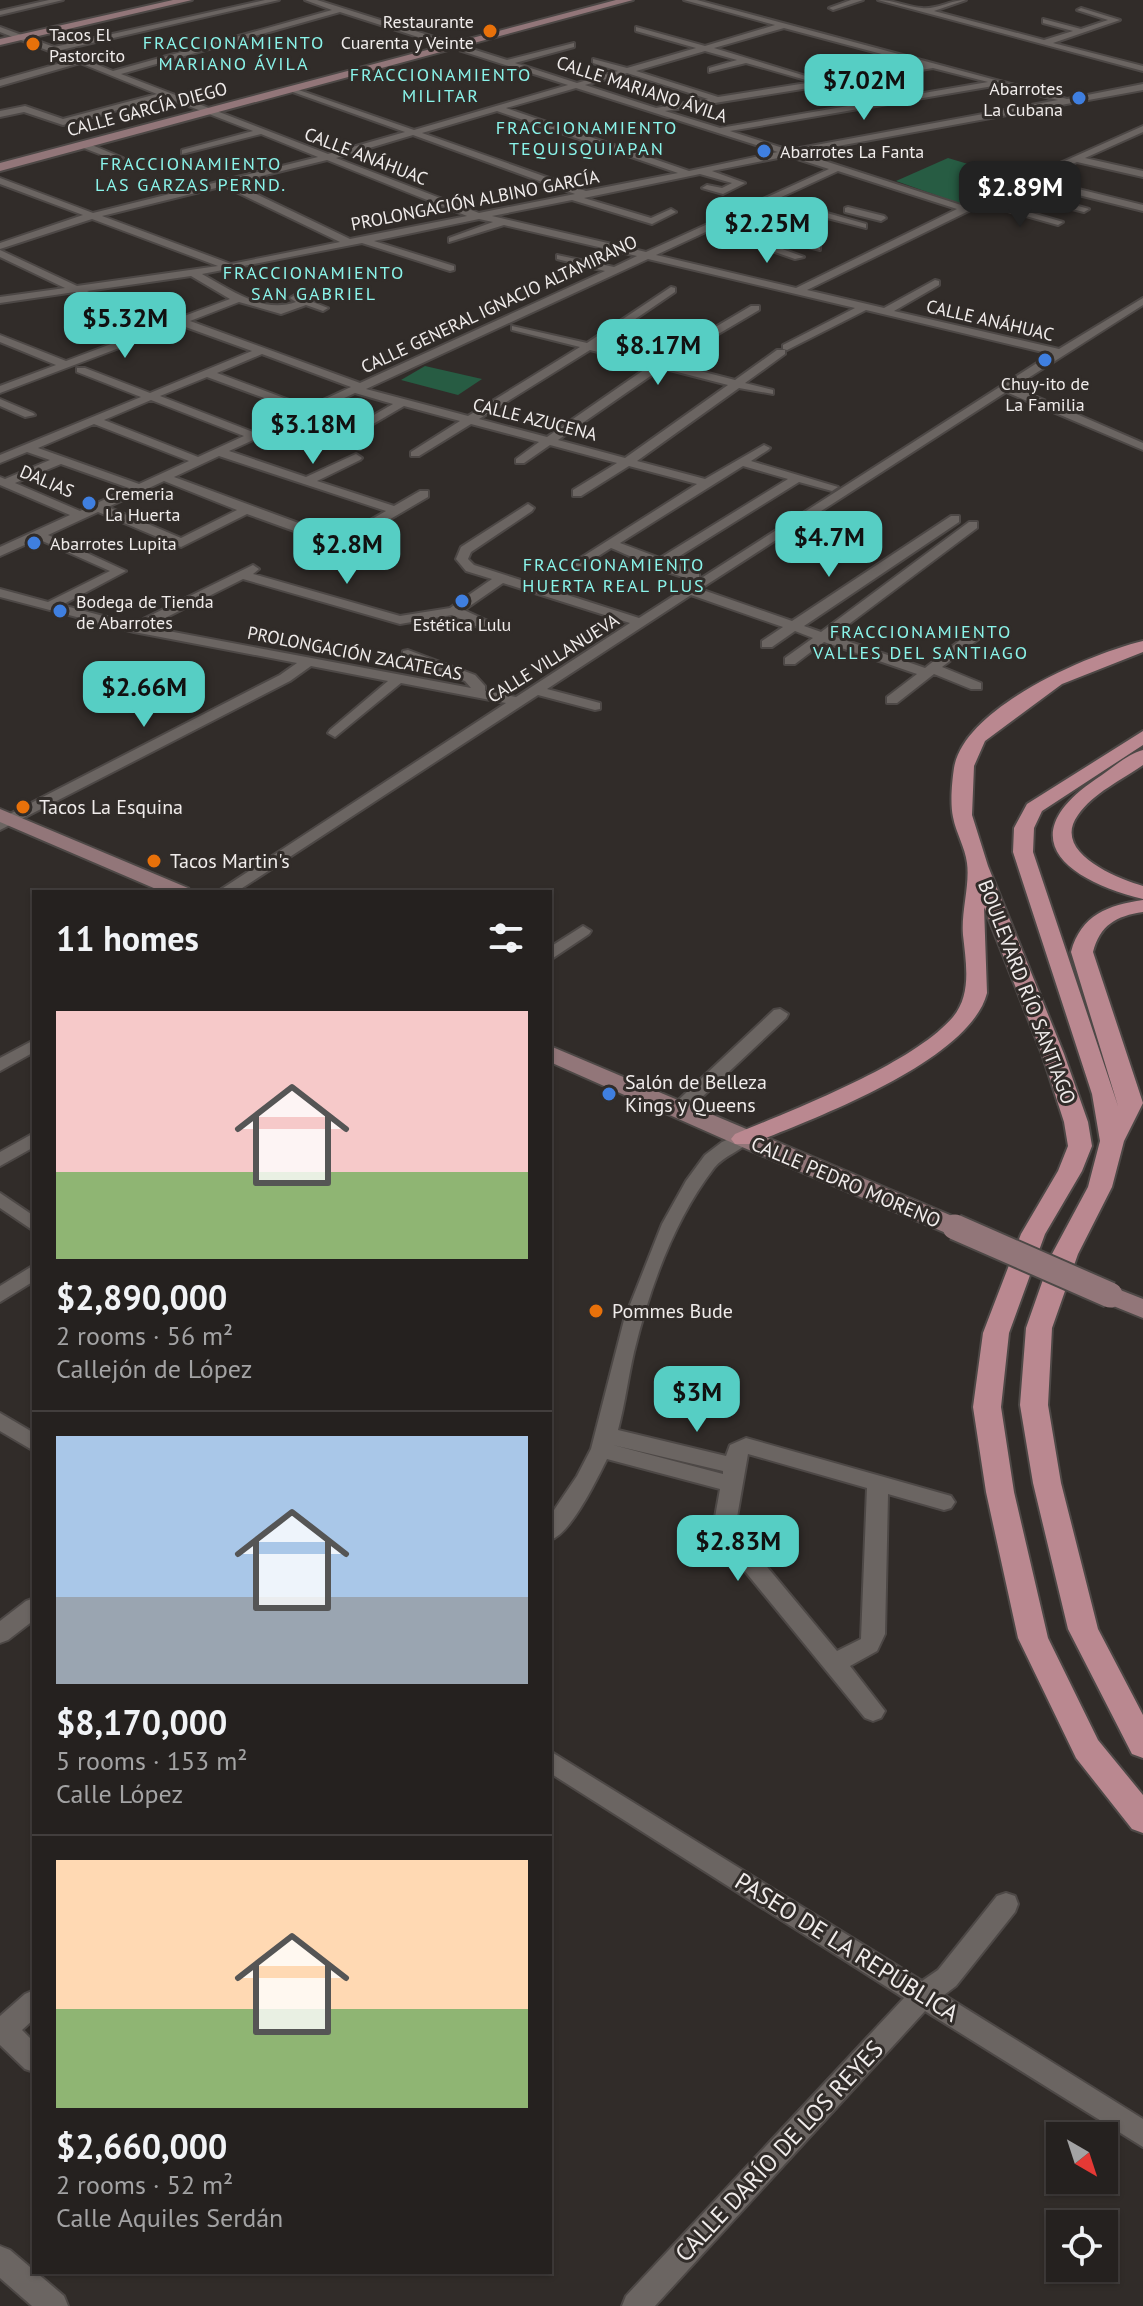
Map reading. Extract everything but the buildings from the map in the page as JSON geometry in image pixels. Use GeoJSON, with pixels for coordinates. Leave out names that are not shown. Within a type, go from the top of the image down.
{"type":"FeatureCollection","features":[{"type":"Feature","properties":{"kind":"main road","name":"BOULEVARD RÍO SANTIAGO"},"geometry":{"type":"LineString","coordinates":[[1143,646],[1056,680],[977,738],[964,766],[962,815],[978,866],[1053,1054],[1076,1122],[1080,1146],[1070,1171],[1033,1234],[996,1333],[987,1407],[1000,1492],[1033,1638],[1087,1749],[1143,1819]]}},
{"type":"Feature","properties":{"kind":"main road"},"geometry":{"type":"LineString","coordinates":[[1116,654],[1143,659]]}},
{"type":"Feature","properties":{"kind":"main road","name":"BOULEVARD RÍO SANTIAGO"},"geometry":{"type":"LineString","coordinates":[[1143,737],[1034,808],[1024,828],[1023,852],[1104,1094],[1112,1141],[1100,1187],[1065,1254],[1039,1328],[1034,1405],[1047,1483],[1083,1629],[1143,1745]]}},
{"type":"Feature","properties":{"kind":"main road"},"geometry":{"type":"LineString","coordinates":[[1143,756],[1068,813],[1060,829],[1069,854],[1081,865],[1103,878],[1143,893]]}},
{"type":"Feature","properties":{"kind":"main road"},"geometry":{"type":"LineString","coordinates":[[743,1139],[791,1120],[898,1069],[937,1045],[957,1027],[973,1006],[977,979],[973,913],[978,866]]}},
{"type":"Feature","properties":{"kind":"main road"},"geometry":{"type":"LineString","coordinates":[[1112,1141],[1131,1103],[1082,952],[1085,936],[1104,915],[1143,906]]}},
{"type":"Feature","properties":{"kind":"street"},"geometry":{"type":"LineString","coordinates":[[0,13],[59,0]]}},
{"type":"Feature","properties":{"kind":"street"},"geometry":{"type":"LineString","coordinates":[[0,42],[187,0]]}},
{"type":"Feature","properties":{"kind":"street"},"geometry":{"type":"LineString","coordinates":[[52,50],[275,0]]}},
{"type":"Feature","properties":{"kind":"street","name":"CALLE MARIANO ÁVILA"},"geometry":{"type":"LineString","coordinates":[[309,0],[965,209]]}},
{"type":"Feature","properties":{"kind":"street","name":"CALLE GARCÍA DIEGO"},"geometry":{"type":"LineString","coordinates":[[0,167],[628,0]]}},
{"type":"Feature","properties":{"kind":"street"},"geometry":{"type":"LineString","coordinates":[[688,0],[1070,100]]}},
{"type":"Feature","properties":{"kind":"street"},"geometry":{"type":"LineString","coordinates":[[833,8],[859,0]]}},
{"type":"Feature","properties":{"kind":"street"},"geometry":{"type":"LineString","coordinates":[[882,0],[1143,69]]}},
{"type":"Feature","properties":{"kind":"street"},"geometry":{"type":"LineString","coordinates":[[927,10],[962,0]]}},
{"type":"Feature","properties":{"kind":"street"},"geometry":{"type":"LineString","coordinates":[[1033,0],[1050,4]]}},
{"type":"Feature","properties":{"kind":"street"},"geometry":{"type":"LineString","coordinates":[[110,74],[339,10]]}},
{"type":"Feature","properties":{"kind":"street"},"geometry":{"type":"LineString","coordinates":[[1046,42],[1116,20],[1081,10]]}},
{"type":"Feature","properties":{"kind":"street"},"geometry":{"type":"LineString","coordinates":[[1046,21],[1081,31]]}},
{"type":"Feature","properties":{"kind":"street"},"geometry":{"type":"LineString","coordinates":[[0,246],[91,216],[325,158],[785,25]]}},
{"type":"Feature","properties":{"kind":"street","name":"CALLE ANÁHUAC"},"geometry":{"type":"LineString","coordinates":[[0,29],[474,215],[1060,353]]}},
{"type":"Feature","properties":{"kind":"street"},"geometry":{"type":"LineString","coordinates":[[639,29],[825,83]]}},
{"type":"Feature","properties":{"kind":"street"},"geometry":{"type":"LineString","coordinates":[[506,63],[571,45]]}},
{"type":"Feature","properties":{"kind":"street"},"geometry":{"type":"LineString","coordinates":[[833,59],[882,73]]}},
{"type":"Feature","properties":{"kind":"street"},"geometry":{"type":"LineString","coordinates":[[712,70],[746,60]]}},
{"type":"Feature","properties":{"kind":"street"},"geometry":{"type":"LineString","coordinates":[[0,83],[79,61]]}},
{"type":"Feature","properties":{"kind":"street"},"geometry":{"type":"LineString","coordinates":[[596,61],[720,100]]}},
{"type":"Feature","properties":{"kind":"street"},"geometry":{"type":"LineString","coordinates":[[1129,66],[1143,61]]}},
{"type":"Feature","properties":{"kind":"street"},"geometry":{"type":"LineString","coordinates":[[654,110],[937,64]]}},
{"type":"Feature","properties":{"kind":"street"},"geometry":{"type":"LineString","coordinates":[[719,131],[1003,82]]}},
{"type":"Feature","properties":{"kind":"street","name":"PROLONGACIÓN ALBINO GARCÍA"},"geometry":{"type":"LineString","coordinates":[[0,300],[195,274],[788,153],[1143,87]]}},
{"type":"Feature","properties":{"kind":"street"},"geometry":{"type":"LineString","coordinates":[[293,89],[585,194]]}},
{"type":"Feature","properties":{"kind":"street"},"geometry":{"type":"LineString","coordinates":[[0,114],[25,109],[63,122],[162,95]]}},
{"type":"Feature","properties":{"kind":"street"},"geometry":{"type":"LineString","coordinates":[[499,109],[689,174]]}},
{"type":"Feature","properties":{"kind":"street"},"geometry":{"type":"LineString","coordinates":[[185,152],[260,132]]}},
{"type":"Feature","properties":{"kind":"street"},"geometry":{"type":"LineString","coordinates":[[797,291],[1087,154],[1136,134],[1143,143]]}},
{"type":"Feature","properties":{"kind":"street"},"geometry":{"type":"LineString","coordinates":[[84,145],[118,158]]}},
{"type":"Feature","properties":{"kind":"street"},"geometry":{"type":"LineString","coordinates":[[1087,154],[1143,167]]}},
{"type":"Feature","properties":{"kind":"street"},"geometry":{"type":"LineString","coordinates":[[1077,159],[1143,174]]}},
{"type":"Feature","properties":{"kind":"street","name":"CALLE GENERAL IGNACIO ALTAMIRANO"},"geometry":{"type":"LineString","coordinates":[[0,552],[838,168]]}},
{"type":"Feature","properties":{"kind":"street"},"geometry":{"type":"LineString","coordinates":[[701,171],[724,179]]}},
{"type":"Feature","properties":{"kind":"street"},"geometry":{"type":"LineString","coordinates":[[1040,175],[1142,205]]}},
{"type":"Feature","properties":{"kind":"street"},"geometry":{"type":"LineString","coordinates":[[1029,180],[1142,205]]}},
{"type":"Feature","properties":{"kind":"street"},"geometry":{"type":"LineString","coordinates":[[0,181],[230,267]]}},
{"type":"Feature","properties":{"kind":"street"},"geometry":{"type":"LineString","coordinates":[[225,183],[348,242]]}},
{"type":"Feature","properties":{"kind":"street"},"geometry":{"type":"LineString","coordinates":[[1007,190],[1084,209]]}},
{"type":"Feature","properties":{"kind":"street"},"geometry":{"type":"LineString","coordinates":[[572,197],[631,216]]}},
{"type":"Feature","properties":{"kind":"street"},"geometry":{"type":"LineString","coordinates":[[769,200],[858,229],[893,212]]}},
{"type":"Feature","properties":{"kind":"street"},"geometry":{"type":"LineString","coordinates":[[982,201],[1058,222]]}},
{"type":"Feature","properties":{"kind":"street"},"geometry":{"type":"LineString","coordinates":[[811,212],[826,207],[881,218]]}},
{"type":"Feature","properties":{"kind":"street"},"geometry":{"type":"LineString","coordinates":[[721,221],[821,246],[795,259],[752,241],[765,233]]}},
{"type":"Feature","properties":{"kind":"street"},"geometry":{"type":"LineString","coordinates":[[452,240],[504,222]]}},
{"type":"Feature","properties":{"kind":"street"},"geometry":{"type":"LineString","coordinates":[[360,239],[450,268]]}},
{"type":"Feature","properties":{"kind":"street"},"geometry":{"type":"LineString","coordinates":[[0,253],[158,328]]}},
{"type":"Feature","properties":{"kind":"street"},"geometry":{"type":"LineString","coordinates":[[561,257],[617,271]]}},
{"type":"Feature","properties":{"kind":"street"},"geometry":{"type":"LineString","coordinates":[[195,274],[238,299],[281,311],[306,302],[323,308]]}},
{"type":"Feature","properties":{"kind":"street"},"geometry":{"type":"LineString","coordinates":[[885,312],[935,283]]}},
{"type":"Feature","properties":{"kind":"street"},"geometry":{"type":"LineString","coordinates":[[415,454],[586,348],[671,290]]}},
{"type":"Feature","properties":{"kind":"street"},"geometry":{"type":"LineString","coordinates":[[0,390],[238,299]]}},
{"type":"Feature","properties":{"kind":"street","name":"CALLE VILLANUEVA"},"geometry":{"type":"LineString","coordinates":[[228,890],[642,623],[693,584],[1143,301]]}},
{"type":"Feature","properties":{"kind":"street"},"geometry":{"type":"LineString","coordinates":[[577,493],[629,461],[784,350],[865,307]]}},
{"type":"Feature","properties":{"kind":"street"},"geometry":{"type":"LineString","coordinates":[[520,461],[659,365],[755,308]]}},
{"type":"Feature","properties":{"kind":"street"},"geometry":{"type":"LineString","coordinates":[[1125,312],[1143,315]]}},
{"type":"Feature","properties":{"kind":"street","name":"CALLE AZUCENA"},"geometry":{"type":"LineString","coordinates":[[180,321],[402,403],[706,483]]}},
{"type":"Feature","properties":{"kind":"street"},"geometry":{"type":"LineString","coordinates":[[516,328],[769,392]]}},
{"type":"Feature","properties":{"kind":"street"},"geometry":{"type":"LineString","coordinates":[[0,338],[66,365]]}},
{"type":"Feature","properties":{"kind":"street"},"geometry":{"type":"LineString","coordinates":[[0,459],[260,351]]}},
{"type":"Feature","properties":{"kind":"street"},"geometry":{"type":"LineString","coordinates":[[81,370],[254,436]]}},
{"type":"Feature","properties":{"kind":"street"},"geometry":{"type":"LineString","coordinates":[[207,373],[309,411]]}},
{"type":"Feature","properties":{"kind":"street"},"geometry":{"type":"LineString","coordinates":[[1006,388],[1143,447]]}},
{"type":"Feature","properties":{"kind":"street"},"geometry":{"type":"LineString","coordinates":[[0,402],[29,415]]}},
{"type":"Feature","properties":{"kind":"street"},"geometry":{"type":"LineString","coordinates":[[357,429],[402,403]]}},
{"type":"Feature","properties":{"kind":"street"},"geometry":{"type":"LineString","coordinates":[[93,420],[199,461]]}},
{"type":"Feature","properties":{"kind":"street"},"geometry":{"type":"LineString","coordinates":[[275,427],[356,452],[304,482]]}},
{"type":"Feature","properties":{"kind":"street"},"geometry":{"type":"LineString","coordinates":[[28,448],[140,488]]}},
{"type":"Feature","properties":{"kind":"street"},"geometry":{"type":"LineString","coordinates":[[577,564],[764,448]]}},
{"type":"Feature","properties":{"kind":"street"},"geometry":{"type":"LineString","coordinates":[[219,452],[397,511]]}},
{"type":"Feature","properties":{"kind":"street"},"geometry":{"type":"LineString","coordinates":[[3,482],[62,459]]}},
{"type":"Feature","properties":{"kind":"street"},"geometry":{"type":"LineString","coordinates":[[741,462],[832,487]]}},
{"type":"Feature","properties":{"kind":"street"},"geometry":{"type":"LineString","coordinates":[[163,477],[246,510],[363,550]]}},
{"type":"Feature","properties":{"kind":"street"},"geometry":{"type":"LineString","coordinates":[[659,564],[797,478]]}},
{"type":"Feature","properties":{"kind":"street","name":"DALIAS"},"geometry":{"type":"LineString","coordinates":[[3,482],[80,515]]}},
{"type":"Feature","properties":{"kind":"street"},"geometry":{"type":"LineString","coordinates":[[340,543],[424,494]]}},
{"type":"Feature","properties":{"kind":"street"},"geometry":{"type":"LineString","coordinates":[[98,507],[181,543],[246,510]]}},
{"type":"Feature","properties":{"kind":"street"},"geometry":{"type":"LineString","coordinates":[[528,508],[465,550],[462,559],[470,568],[642,623]]}},
{"type":"Feature","properties":{"kind":"street"},"geometry":{"type":"LineString","coordinates":[[767,644],[955,519]]}},
{"type":"Feature","properties":{"kind":"street"},"geometry":{"type":"LineString","coordinates":[[790,661],[973,525]]}},
{"type":"Feature","properties":{"kind":"street"},"geometry":{"type":"LineString","coordinates":[[38,535],[120,571],[50,606]]}},
{"type":"Feature","properties":{"kind":"street"},"geometry":{"type":"LineString","coordinates":[[612,544],[659,564],[693,584],[793,625],[976,686]]}},
{"type":"Feature","properties":{"kind":"street"},"geometry":{"type":"LineString","coordinates":[[886,564],[909,572]]}},
{"type":"Feature","properties":{"kind":"street"},"geometry":{"type":"LineString","coordinates":[[134,628],[249,572],[400,620],[454,611],[502,578]]}},
{"type":"Feature","properties":{"kind":"street","name":"PROLONGACIÓN ZACATECAS"},"geometry":{"type":"LineString","coordinates":[[0,593],[134,628],[396,681],[517,701]]}},
{"type":"Feature","properties":{"kind":"street"},"geometry":{"type":"LineString","coordinates":[[454,611],[485,625]]}},
{"type":"Feature","properties":{"kind":"street"},"geometry":{"type":"LineString","coordinates":[[892,700],[979,632]]}},
{"type":"Feature","properties":{"kind":"street"},"geometry":{"type":"LineString","coordinates":[[408,654],[470,678],[478,686],[478,695]]}},
{"type":"Feature","properties":{"kind":"street"},"geometry":{"type":"LineString","coordinates":[[3,820],[285,678],[307,662]]}},
{"type":"Feature","properties":{"kind":"street"},"geometry":{"type":"LineString","coordinates":[[335,733],[396,681]]}},
{"type":"Feature","properties":{"kind":"street"},"geometry":{"type":"LineString","coordinates":[[534,690],[595,706]]}},
{"type":"Feature","properties":{"kind":"street"},"geometry":{"type":"LineString","coordinates":[[3,820],[176,890]]}},
{"type":"Feature","properties":{"kind":"street"},"geometry":{"type":"LineString","coordinates":[[552,954],[583,931]]}},
{"type":"Feature","properties":{"kind":"street"},"geometry":{"type":"LineString","coordinates":[[678,1110],[780,1014]]}},
{"type":"Feature","properties":{"kind":"street"},"geometry":{"type":"LineString","coordinates":[[0,1066],[32,1046]]}},
{"type":"Feature","properties":{"kind":"street","name":"CALLE PEDRO MORENO"},"geometry":{"type":"LineString","coordinates":[[552,1054],[743,1139],[1143,1309]]}},
{"type":"Feature","properties":{"kind":"street"},"geometry":{"type":"LineString","coordinates":[[552,1529],[573,1502],[604,1443],[627,1340],[661,1250],[707,1164],[725,1147],[743,1139]]}},
{"type":"Feature","properties":{"kind":"street"},"geometry":{"type":"LineString","coordinates":[[0,1160],[32,1140]]}},
{"type":"Feature","properties":{"kind":"street"},"geometry":{"type":"LineString","coordinates":[[0,1199],[32,1223]]}},
{"type":"Feature","properties":{"kind":"street"},"geometry":{"type":"LineString","coordinates":[[0,1295],[32,1273]]}},
{"type":"Feature","properties":{"kind":"street"},"geometry":{"type":"LineString","coordinates":[[0,1421],[32,1442]]}},
{"type":"Feature","properties":{"kind":"street"},"geometry":{"type":"LineString","coordinates":[[604,1443],[731,1474]]}},
{"type":"Feature","properties":{"kind":"street"},"geometry":{"type":"LineString","coordinates":[[873,1711],[729,1536],[725,1523],[737,1451],[746,1446],[944,1502]]}},
{"type":"Feature","properties":{"kind":"street"},"geometry":{"type":"LineString","coordinates":[[833,1664],[869,1645],[874,1634],[878,1483]]}},
{"type":"Feature","properties":{"kind":"street"},"geometry":{"type":"LineString","coordinates":[[0,1634],[32,1609]]}},
{"type":"Feature","properties":{"kind":"street","name":"PASEO DE LA REPÚBLICA"},"geometry":{"type":"LineString","coordinates":[[552,1762],[1143,2134]]}},
{"type":"Feature","properties":{"kind":"street","name":"CALLE DARÍO DE LOS REYES"},"geometry":{"type":"LineString","coordinates":[[636,2306],[923,1995],[947,1978],[1006,1904]]}},
{"type":"Feature","properties":{"kind":"street"},"geometry":{"type":"LineString","coordinates":[[32,2004],[1,2031],[32,2058]]}},
{"type":"Feature","properties":{"kind":"street"},"geometry":{"type":"LineString","coordinates":[[0,2260],[54,2306]]}},
{"type":"Feature","properties":{"kind":"green space"},"geometry":{"type":"Polygon","coordinates":[[[948,158],[1018,179],[961,204],[896,181],[948,158]]]}},
{"type":"Feature","properties":{"kind":"green space"},"geometry":{"type":"Polygon","coordinates":[[[425,366],[482,379],[458,395],[401,380],[425,366]]]}},
{"type":"Feature","properties":{"kind":"place","name":"Restaurante Cuarenta y Veinte"},"geometry":{"type":"Point","coordinates":[490,31]}},
{"type":"Feature","properties":{"kind":"place","name":"Tacos El Pastorcito"},"geometry":{"type":"Point","coordinates":[33,44]}},
{"type":"Feature","properties":{"kind":"place","name":"Abarrotes La Cubana"},"geometry":{"type":"Point","coordinates":[1079,98]}},
{"type":"Feature","properties":{"kind":"place","name":"Abarrotes La Fanta"},"geometry":{"type":"Point","coordinates":[764,151]}},
{"type":"Feature","properties":{"kind":"place","name":"Chuy-ito de La Familia"},"geometry":{"type":"Point","coordinates":[1045,360]}},
{"type":"Feature","properties":{"kind":"place","name":"Cremeria La Huerta"},"geometry":{"type":"Point","coordinates":[89,503]}},
{"type":"Feature","properties":{"kind":"place","name":"Abarrotes Lupita"},"geometry":{"type":"Point","coordinates":[34,543]}},
{"type":"Feature","properties":{"kind":"place","name":"Estética Lulu"},"geometry":{"type":"Point","coordinates":[462,601]}},
{"type":"Feature","properties":{"kind":"place","name":"Bodega de Tienda de Abarrotes"},"geometry":{"type":"Point","coordinates":[60,611]}},
{"type":"Feature","properties":{"kind":"place","name":"Tacos La Esquina"},"geometry":{"type":"Point","coordinates":[23,807]}},
{"type":"Feature","properties":{"kind":"place","name":"Tacos Martin's"},"geometry":{"type":"Point","coordinates":[154,861]}},
{"type":"Feature","properties":{"kind":"place","name":"Salón de Belleza Kings y Queens"},"geometry":{"type":"Point","coordinates":[609,1094]}},
{"type":"Feature","properties":{"kind":"place","name":"Pommes Bude"},"geometry":{"type":"Point","coordinates":[596,1311]}},
{"type":"Feature","properties":{"kind":"district","name":"FRACCIONAMIENTO MARIANO ÁVILA"},"geometry":{"type":"Point","coordinates":[234,52]}},
{"type":"Feature","properties":{"kind":"district","name":"FRACCIONAMIENTO MILITAR"},"geometry":{"type":"Point","coordinates":[441,84]}},
{"type":"Feature","properties":{"kind":"district","name":"FRACCIONAMIENTO TEQUISQUIAPAN"},"geometry":{"type":"Point","coordinates":[587,137]}},
{"type":"Feature","properties":{"kind":"district","name":"FRACCIONAMIENTO LAS GARZAS PERND."},"geometry":{"type":"Point","coordinates":[191,173]}},
{"type":"Feature","properties":{"kind":"district","name":"FRACCIONAMIENTO SAN GABRIEL"},"geometry":{"type":"Point","coordinates":[314,282]}},
{"type":"Feature","properties":{"kind":"district","name":"FRACCIONAMIENTO HUERTA REAL PLUS"},"geometry":{"type":"Point","coordinates":[614,574]}},
{"type":"Feature","properties":{"kind":"district","name":"FRACCIONAMIENTO VALLES DEL SANTIAGO"},"geometry":{"type":"Point","coordinates":[921,641]}}]}
